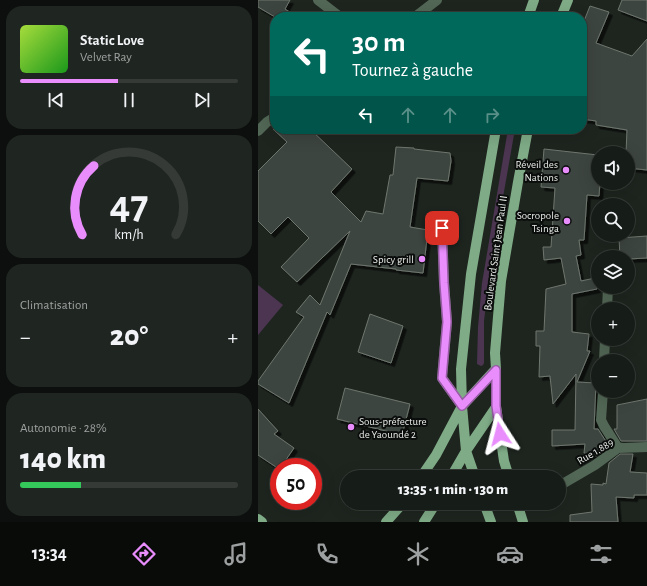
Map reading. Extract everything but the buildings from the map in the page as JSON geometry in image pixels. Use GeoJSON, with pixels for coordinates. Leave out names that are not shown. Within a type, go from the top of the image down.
{"type":"FeatureCollection","features":[{"type":"Feature","properties":{"kind":"main road"},"geometry":{"type":"LineString","coordinates":[[530,12],[534,0]]}},
{"type":"Feature","properties":{"kind":"main road"},"geometry":{"type":"LineString","coordinates":[[563,12],[568,0]]}},
{"type":"Feature","properties":{"kind":"main road","name":"Boulevard Saint Jean Paul II"},"geometry":{"type":"LineString","coordinates":[[473,470],[466,451],[462,406],[461,369],[471,274],[495,134]]}},
{"type":"Feature","properties":{"kind":"main road","name":"Boulevard Saint Jean Paul II"},"geometry":{"type":"LineString","coordinates":[[507,470],[504,461],[496,406],[495,353],[501,281],[527,134]]}},
{"type":"Feature","properties":{"kind":"main road"},"geometry":{"type":"LineString","coordinates":[[426,470],[436,455],[462,406],[496,370]]}},
{"type":"Feature","properties":{"kind":"main road"},"geometry":{"type":"LineString","coordinates":[[455,470],[496,406]]}},
{"type":"Feature","properties":{"kind":"main road"},"geometry":{"type":"LineString","coordinates":[[386,522],[397,510]]}},
{"type":"Feature","properties":{"kind":"main road"},"geometry":{"type":"LineString","coordinates":[[424,522],[432,510]]}},
{"type":"Feature","properties":{"kind":"main road"},"geometry":{"type":"LineString","coordinates":[[487,510],[491,522]]}},
{"type":"Feature","properties":{"kind":"main road"},"geometry":{"type":"LineString","coordinates":[[519,510],[523,522]]}},
{"type":"Feature","properties":{"kind":"main road"},"geometry":{"type":"LineString","coordinates":[[258,519],[262,522]]}},
{"type":"Feature","properties":{"kind":"street"},"geometry":{"type":"LineString","coordinates":[[318,0],[334,12]]}},
{"type":"Feature","properties":{"kind":"street"},"geometry":{"type":"LineString","coordinates":[[421,12],[437,0]]}},
{"type":"Feature","properties":{"kind":"street"},"geometry":{"type":"LineString","coordinates":[[258,131],[270,120]]}},
{"type":"Feature","properties":{"kind":"street"},"geometry":{"type":"LineString","coordinates":[[442,228],[447,322],[442,378],[462,406]]}},
{"type":"Feature","properties":{"kind":"street"},"geometry":{"type":"LineString","coordinates":[[603,398],[601,420],[618,448]]}},
{"type":"Feature","properties":{"kind":"street","name":"Rue 1.889"},"geometry":{"type":"LineString","coordinates":[[566,482],[595,466],[618,448],[647,447]]}},
{"type":"Feature","properties":{"kind":"shaded area"},"geometry":{"type":"Polygon","coordinates":[[[507,134],[514,134],[489,277],[484,321],[484,363],[481,366],[477,364],[478,327],[482,283],[507,134]]]}},
{"type":"Feature","properties":{"kind":"shaded area"},"geometry":{"type":"Polygon","coordinates":[[[258,285],[283,305],[258,335],[258,285]]]}},
{"type":"Feature","properties":{"kind":"place","name":"Réveil des Nations"},"geometry":{"type":"Point","coordinates":[566,170]}},
{"type":"Feature","properties":{"kind":"place","name":"Socropole Tsinga"},"geometry":{"type":"Point","coordinates":[567,221]}},
{"type":"Feature","properties":{"kind":"place","name":"Spicy grill"},"geometry":{"type":"Point","coordinates":[422,259]}},
{"type":"Feature","properties":{"kind":"place","name":"Sous-préfecture de Yaoundé 2"},"geometry":{"type":"Point","coordinates":[351,427]}},
{"type":"Feature","properties":{"kind":"route"},"geometry":{"type":"LineString","coordinates":[[442,228],[447,322],[442,378],[462,406],[496,370],[496,406],[500,434]]}}]}
